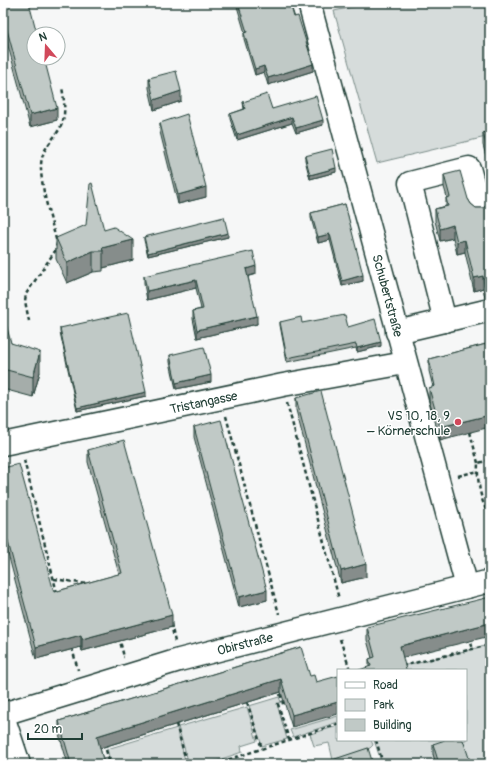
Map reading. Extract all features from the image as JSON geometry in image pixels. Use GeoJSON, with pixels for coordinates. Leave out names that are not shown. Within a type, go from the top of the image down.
{"type":"FeatureCollection","features":[{"type":"Feature","properties":{"kind":"street","name":"Schubertstraße"},"geometry":{"type":"LineString","coordinates":[[309,3],[405,363],[467,587]]}},
{"type":"Feature","properties":{"kind":"street"},"geometry":{"type":"LineString","coordinates":[[445,321],[410,183],[469,168],[480,208]]}},
{"type":"Feature","properties":{"kind":"street"},"geometry":{"type":"LineString","coordinates":[[397,332],[490,310]]}},
{"type":"Feature","properties":{"kind":"street","name":"Tristangasse"},"geometry":{"type":"LineString","coordinates":[[11,442],[283,385],[405,363]]}},
{"type":"Feature","properties":{"kind":"street","name":"Obirstraße"},"geometry":{"type":"LineString","coordinates":[[3,715],[179,660],[490,582]]}},
{"type":"Feature","properties":{"kind":"street"},"geometry":{"type":"LineString","coordinates":[[3,715],[19,764]]}},
{"type":"Feature","properties":{"kind":"path"},"geometry":{"type":"LineString","coordinates":[[29,321],[25,301],[26,294],[55,251],[57,243],[41,176],[42,159],[47,145],[62,124],[65,109],[62,87]]}},
{"type":"Feature","properties":{"kind":"path"},"geometry":{"type":"LineString","coordinates":[[283,385],[340,620],[350,669]]}},
{"type":"Feature","properties":{"kind":"path"},"geometry":{"type":"LineString","coordinates":[[221,398],[285,634]]}},
{"type":"Feature","properties":{"kind":"path"},"geometry":{"type":"LineString","coordinates":[[470,432],[478,463],[480,491],[486,511],[490,516]]}},
{"type":"Feature","properties":{"kind":"path"},"geometry":{"type":"LineString","coordinates":[[11,442],[54,579],[59,600]]}},
{"type":"Feature","properties":{"kind":"path"},"geometry":{"type":"LineString","coordinates":[[478,463],[490,460]]}},
{"type":"Feature","properties":{"kind":"path"},"geometry":{"type":"LineString","coordinates":[[54,579],[90,584]]}},
{"type":"Feature","properties":{"kind":"path"},"geometry":{"type":"LineString","coordinates":[[170,619],[179,660]]}},
{"type":"Feature","properties":{"kind":"path"},"geometry":{"type":"LineString","coordinates":[[116,658],[124,656],[118,636]]}},
{"type":"Feature","properties":{"kind":"path"},"geometry":{"type":"LineString","coordinates":[[70,641],[84,690]]}},
{"type":"Feature","properties":{"kind":"path"},"geometry":{"type":"LineString","coordinates":[[471,643],[473,649]]}},
{"type":"Feature","properties":{"kind":"path"},"geometry":{"type":"LineString","coordinates":[[402,666],[485,646],[490,649]]}},
{"type":"Feature","properties":{"kind":"path"},"geometry":{"type":"LineString","coordinates":[[78,669],[85,667]]}},
{"type":"Feature","properties":{"kind":"path"},"geometry":{"type":"LineString","coordinates":[[280,694],[283,703],[278,704],[290,740]]}},
{"type":"Feature","properties":{"kind":"path"},"geometry":{"type":"LineString","coordinates":[[247,702],[262,749]]}},
{"type":"Feature","properties":{"kind":"path"},"geometry":{"type":"LineString","coordinates":[[176,724],[187,764]]}},
{"type":"Feature","properties":{"kind":"path"},"geometry":{"type":"LineString","coordinates":[[215,764],[337,724]]}},
{"type":"Feature","properties":{"kind":"path"},"geometry":{"type":"LineString","coordinates":[[376,741],[383,764]]}},
{"type":"Feature","properties":{"kind":"path"},"geometry":{"type":"LineString","coordinates":[[106,750],[110,764]]}},
{"type":"Feature","properties":{"kind":"green space"},"geometry":{"type":"Polygon","coordinates":[[[371,3],[490,3],[490,136],[377,163],[334,11],[371,3]]]}},
{"type":"Feature","properties":{"kind":"green space"},"geometry":{"type":"Polygon","coordinates":[[[485,646],[490,649],[490,764],[488,759],[468,764],[433,754],[436,764],[382,764],[374,741],[467,741],[467,669],[403,669],[402,666],[485,646]]]}},
{"type":"Feature","properties":{"kind":"green space"},"geometry":{"type":"Polygon","coordinates":[[[279,697],[281,702],[277,704],[287,739],[262,746],[249,706],[279,697]]]}},
{"type":"Feature","properties":{"kind":"green space"},"geometry":{"type":"Polygon","coordinates":[[[247,707],[257,741],[241,746],[242,752],[207,764],[189,764],[178,727],[247,707]]]}},
{"type":"Feature","properties":{"kind":"green space"},"geometry":{"type":"Polygon","coordinates":[[[337,716],[337,722],[293,737],[290,730],[337,716]]]}},
{"type":"Feature","properties":{"kind":"green space"},"geometry":{"type":"Polygon","coordinates":[[[337,726],[337,741],[371,741],[373,745],[370,748],[333,760],[329,743],[314,746],[310,734],[337,726]]]}},
{"type":"Feature","properties":{"kind":"green space"},"geometry":{"type":"Polygon","coordinates":[[[177,728],[186,764],[111,764],[107,749],[177,728]]]}},
{"type":"Feature","properties":{"kind":"building"},"geometry":{"type":"Polygon","coordinates":[[[3,3],[29,3],[35,26],[26,26],[26,66],[46,66],[57,108],[30,115],[3,15],[3,3]]]}},
{"type":"Feature","properties":{"kind":"building"},"geometry":{"type":"Polygon","coordinates":[[[238,3],[290,3],[294,17],[298,16],[313,64],[268,78],[264,66],[255,69],[244,33],[247,32],[238,3]]]}},
{"type":"Feature","properties":{"kind":"building"},"geometry":{"type":"Polygon","coordinates":[[[176,71],[181,91],[154,100],[149,78],[176,71]]]}},
{"type":"Feature","properties":{"kind":"building"},"geometry":{"type":"Polygon","coordinates":[[[267,94],[272,109],[316,96],[323,120],[296,128],[292,117],[237,135],[230,114],[245,109],[243,102],[267,94]]]}},
{"type":"Feature","properties":{"kind":"building"},"geometry":{"type":"Polygon","coordinates":[[[187,114],[206,187],[178,195],[160,123],[187,114]]]}},
{"type":"Feature","properties":{"kind":"building"},"geometry":{"type":"Polygon","coordinates":[[[490,131],[490,159],[483,133],[490,131]]]}},
{"type":"Feature","properties":{"kind":"building"},"geometry":{"type":"Polygon","coordinates":[[[332,149],[336,168],[310,175],[305,156],[332,149]]]}},
{"type":"Feature","properties":{"kind":"building"},"geometry":{"type":"Polygon","coordinates":[[[460,171],[468,199],[471,204],[476,208],[483,208],[490,203],[490,286],[485,286],[483,276],[474,278],[465,240],[457,242],[453,225],[440,229],[435,209],[448,206],[446,198],[450,197],[444,175],[460,171]]]}},
{"type":"Feature","properties":{"kind":"building"},"geometry":{"type":"Polygon","coordinates":[[[92,183],[104,230],[114,227],[133,240],[102,248],[103,251],[93,251],[67,263],[56,238],[86,225],[90,184],[92,183]]]}},
{"type":"Feature","properties":{"kind":"building"},"geometry":{"type":"Polygon","coordinates":[[[345,204],[363,275],[342,281],[330,234],[318,237],[311,213],[345,204]]]}},
{"type":"Feature","properties":{"kind":"building"},"geometry":{"type":"Polygon","coordinates":[[[224,217],[228,233],[148,253],[144,237],[224,217]]]}},
{"type":"Feature","properties":{"kind":"building"},"geometry":{"type":"Polygon","coordinates":[[[253,251],[256,266],[246,269],[257,316],[197,330],[193,311],[203,309],[196,280],[147,291],[144,276],[253,251]]]}},
{"type":"Feature","properties":{"kind":"building"},"geometry":{"type":"Polygon","coordinates":[[[128,313],[146,392],[77,408],[60,328],[128,313]]]}},
{"type":"Feature","properties":{"kind":"building"},"geometry":{"type":"Polygon","coordinates":[[[345,315],[348,327],[375,319],[381,342],[357,348],[356,344],[287,358],[280,322],[301,317],[302,323],[345,315]]]}},
{"type":"Feature","properties":{"kind":"building"},"geometry":{"type":"Polygon","coordinates":[[[5,320],[11,343],[40,352],[33,377],[3,369],[3,321],[5,320]]]}},
{"type":"Feature","properties":{"kind":"building"},"geometry":{"type":"Polygon","coordinates":[[[490,343],[490,415],[440,427],[429,388],[435,386],[429,359],[490,343]]]}},
{"type":"Feature","properties":{"kind":"building"},"geometry":{"type":"Polygon","coordinates":[[[204,347],[211,375],[176,383],[170,355],[204,347]]]}},
{"type":"Feature","properties":{"kind":"building"},"geometry":{"type":"Polygon","coordinates":[[[321,391],[366,564],[341,571],[296,398],[321,391]]]}},
{"type":"Feature","properties":{"kind":"building"},"geometry":{"type":"Polygon","coordinates":[[[221,420],[267,590],[239,597],[194,427],[221,420]]]}},
{"type":"Feature","properties":{"kind":"building"},"geometry":{"type":"Polygon","coordinates":[[[124,440],[172,615],[82,639],[81,635],[36,647],[3,523],[3,468],[19,464],[54,592],[122,573],[88,450],[124,440]]]}},
{"type":"Feature","properties":{"kind":"building"},"geometry":{"type":"Polygon","coordinates":[[[490,597],[490,623],[400,646],[406,669],[362,669],[371,666],[369,659],[375,657],[367,627],[490,597]]]}},
{"type":"Feature","properties":{"kind":"building"},"geometry":{"type":"Polygon","coordinates":[[[301,647],[310,676],[314,675],[316,682],[337,676],[337,702],[292,715],[281,679],[97,736],[104,764],[71,764],[59,721],[301,647]]]}},
{"type":"Feature","properties":{"kind":"building"},"geometry":{"type":"Polygon","coordinates":[[[442,741],[463,741],[471,764],[439,764],[433,744],[442,741]]]}},
{"type":"Feature","properties":{"kind":"building"},"geometry":{"type":"Polygon","coordinates":[[[368,748],[373,764],[320,764],[368,748]]]}},
{"type":"Feature","properties":{"kind":"place","name":"VS 10, 18, 9 – Körnerschule"},"geometry":{"type":"Point","coordinates":[458,422]}}]}
